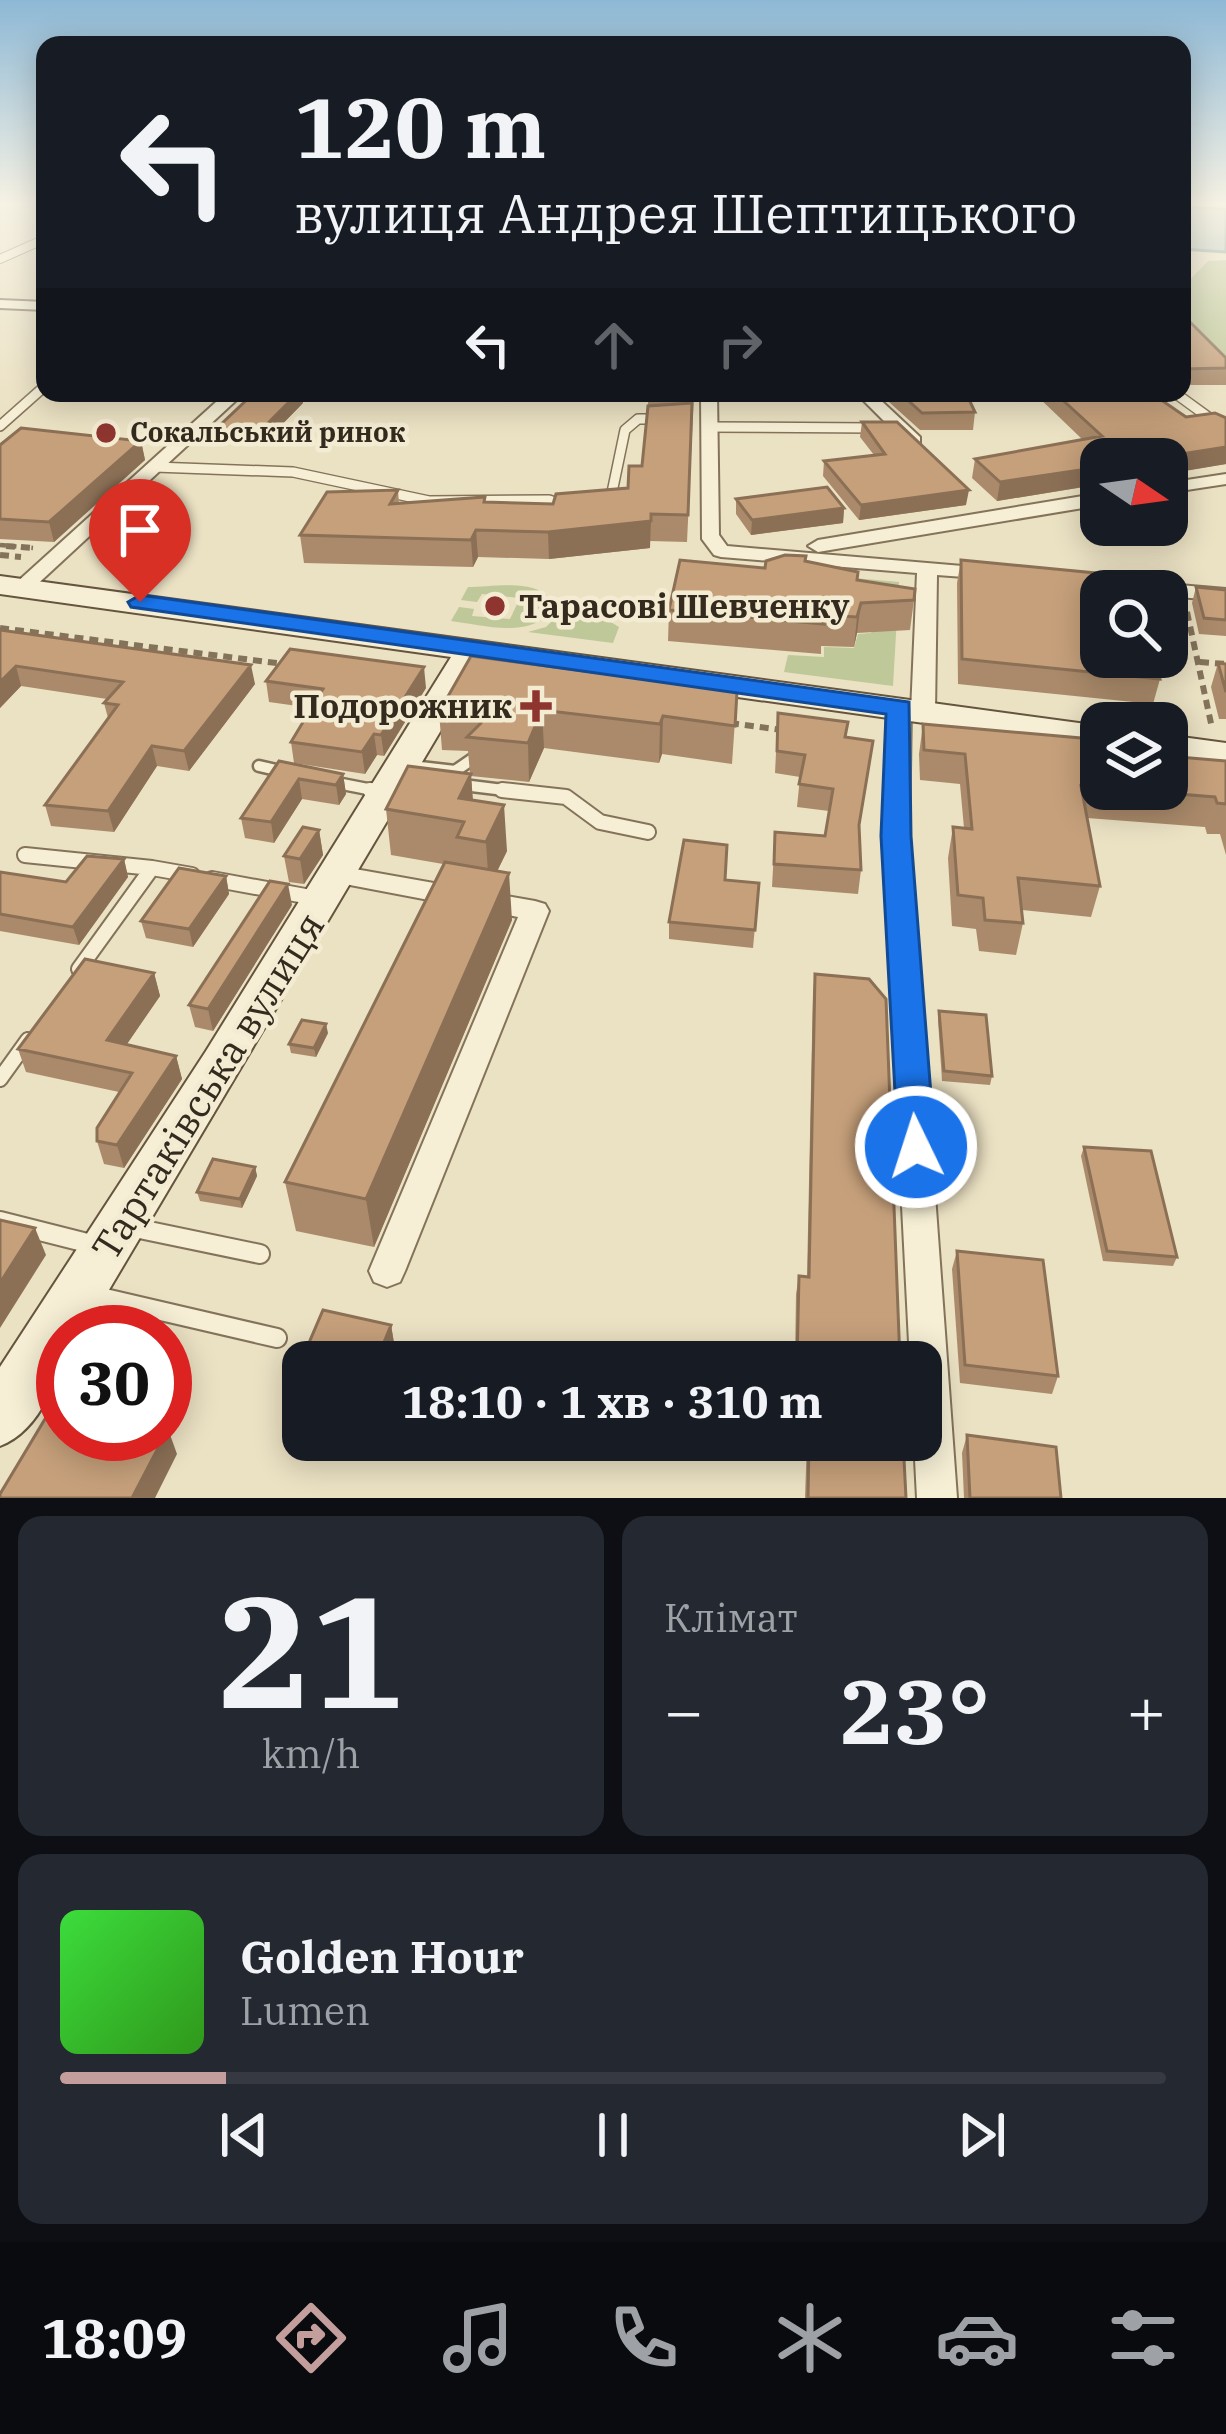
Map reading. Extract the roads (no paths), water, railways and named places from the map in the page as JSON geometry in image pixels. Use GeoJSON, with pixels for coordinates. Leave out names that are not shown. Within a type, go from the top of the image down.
{"type":"FeatureCollection","features":[{"type":"Feature","properties":{"kind":"street"},"geometry":{"type":"LineString","coordinates":[[0,304],[36,306]]}},
{"type":"Feature","properties":{"kind":"street"},"geometry":{"type":"LineString","coordinates":[[11,586],[226,402]]}},
{"type":"Feature","properties":{"kind":"street"},"geometry":{"type":"LineString","coordinates":[[708,402],[709,536],[722,551],[792,553],[1017,576]]}},
{"type":"Feature","properties":{"kind":"street"},"geometry":{"type":"LineString","coordinates":[[873,402],[936,461]]}},
{"type":"Feature","properties":{"kind":"street"},"geometry":{"type":"LineString","coordinates":[[1188,484],[1226,478]]}},
{"type":"Feature","properties":{"kind":"street"},"geometry":{"type":"LineString","coordinates":[[968,492],[995,516]]}},
{"type":"Feature","properties":{"kind":"street"},"geometry":{"type":"LineString","coordinates":[[792,553],[1080,502]]}},
{"type":"Feature","properties":{"kind":"street"},"geometry":{"type":"LineString","coordinates":[[927,566],[896,836],[937,1498]]}},
{"type":"Feature","properties":{"kind":"street"},"geometry":{"type":"LineString","coordinates":[[11,586],[1080,733]]}},
{"type":"Feature","properties":{"kind":"street"},"geometry":{"type":"LineString","coordinates":[[1188,591],[1226,595]]}},
{"type":"Feature","properties":{"kind":"street","name":"Тартаківська вулиця"},"geometry":{"type":"LineString","coordinates":[[0,1418],[331,887],[472,648]]}},
{"type":"Feature","properties":{"kind":"street"},"geometry":{"type":"LineString","coordinates":[[1188,749],[1223,753]]}},
{"type":"Feature","properties":{"kind":"street","name":"Тартаківська вулиця"},"geometry":{"type":"LineString","coordinates":[[331,887],[535,911],[387,1271]]}},
{"type":"Feature","properties":{"kind":"lane"},"geometry":{"type":"LineString","coordinates":[[0,426],[36,394]]}},
{"type":"Feature","properties":{"kind":"lane"},"geometry":{"type":"LineString","coordinates":[[1187,402],[1226,430]]}},
{"type":"Feature","properties":{"kind":"lane"},"geometry":{"type":"LineString","coordinates":[[684,418],[707,423],[898,428]]}},
{"type":"Feature","properties":{"kind":"lane"},"geometry":{"type":"LineString","coordinates":[[591,509],[608,510],[629,424],[661,419]]}},
{"type":"Feature","properties":{"kind":"lane"},"geometry":{"type":"LineString","coordinates":[[155,467],[291,470],[412,498],[549,500],[574,509]]}},
{"type":"Feature","properties":{"kind":"lane"},"geometry":{"type":"LineString","coordinates":[[318,779],[455,771],[474,758]]}},
{"type":"Feature","properties":{"kind":"lane"},"geometry":{"type":"LineString","coordinates":[[259,766],[298,775]]}},
{"type":"Feature","properties":{"kind":"lane"},"geometry":{"type":"LineString","coordinates":[[393,778],[566,796],[600,822],[648,832]]}},
{"type":"Feature","properties":{"kind":"lane"},"geometry":{"type":"LineString","coordinates":[[25,855],[331,887]]}},
{"type":"Feature","properties":{"kind":"lane"},"geometry":{"type":"LineString","coordinates":[[69,983],[152,868]]}},
{"type":"Feature","properties":{"kind":"lane"},"geometry":{"type":"LineString","coordinates":[[0,1079],[41,1022]]}},
{"type":"Feature","properties":{"kind":"lane"},"geometry":{"type":"LineString","coordinates":[[0,1221],[260,1254]]}},
{"type":"Feature","properties":{"kind":"lane"},"geometry":{"type":"LineString","coordinates":[[79,1292],[277,1338]]}},
{"type":"Feature","properties":{"kind":"place","name":"Сокальський ринок"},"geometry":{"type":"Point","coordinates":[106,433]}},
{"type":"Feature","properties":{"kind":"place","name":"Тарасові Шевченку"},"geometry":{"type":"Point","coordinates":[495,606]}},
{"type":"Feature","properties":{"kind":"place","name":"Подорожник"},"geometry":{"type":"Point","coordinates":[536,706]}}]}
